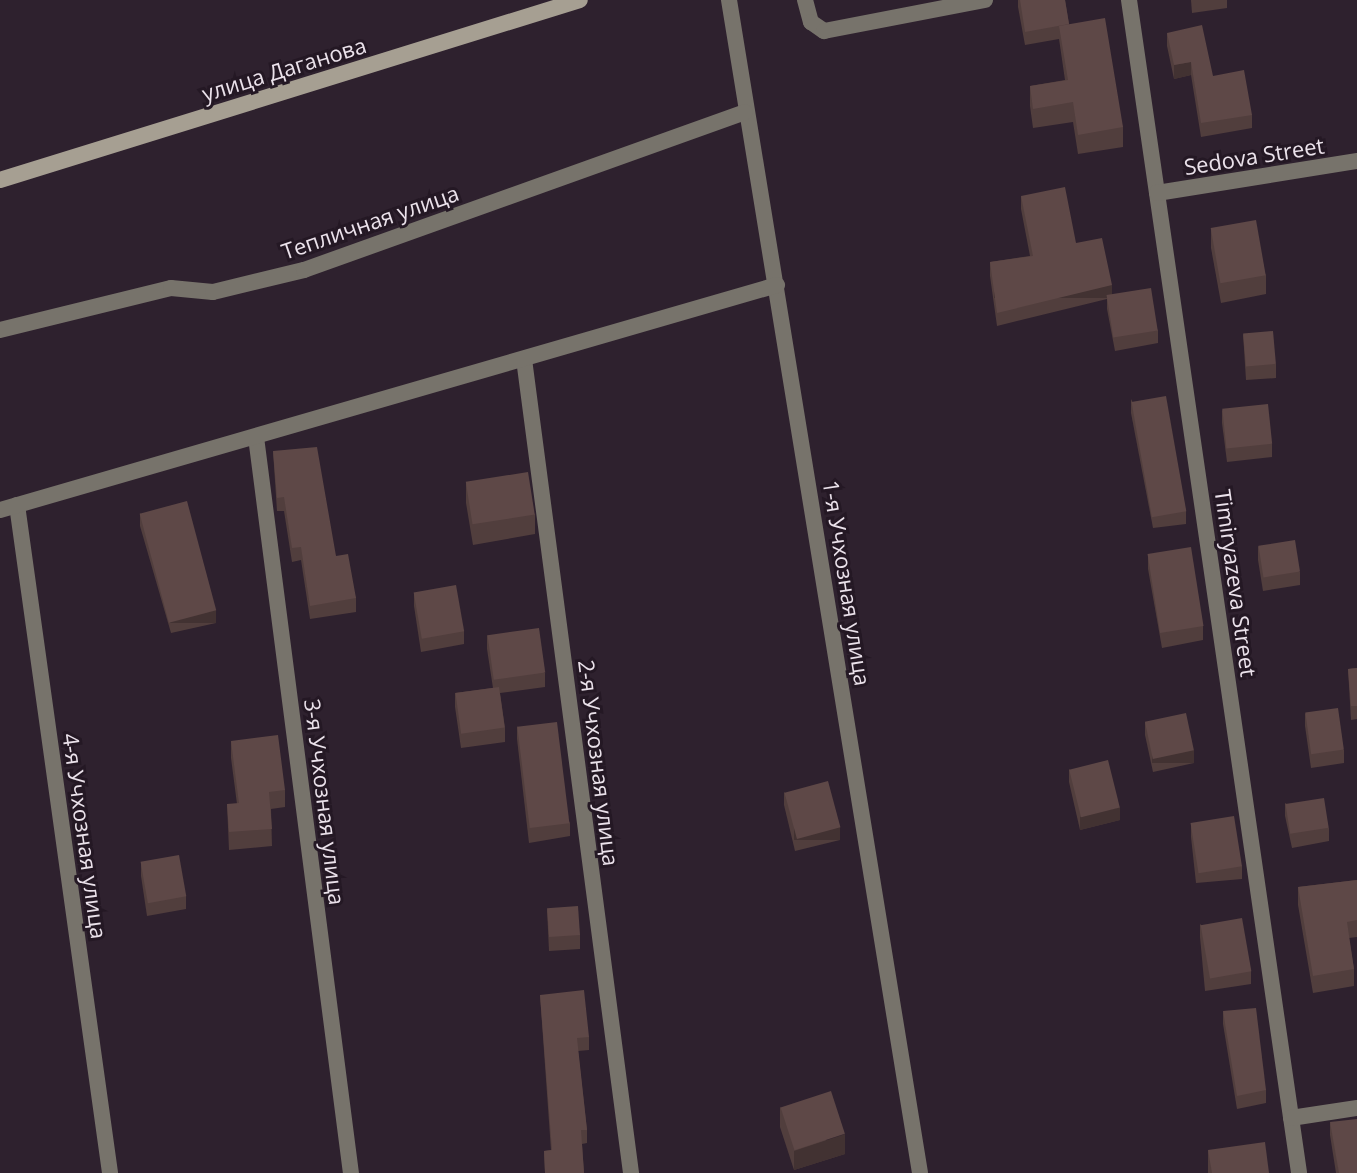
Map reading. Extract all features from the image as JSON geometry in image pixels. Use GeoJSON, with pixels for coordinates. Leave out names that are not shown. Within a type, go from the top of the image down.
{"type":"FeatureCollection","features":[{"type":"Feature","properties":{"kind":"main road","name":"улица Даганова"},"geometry":{"type":"LineString","coordinates":[[0,173],[560,0]]}},
{"type":"Feature","properties":{"kind":"main road","name":"улица Даганова"},"geometry":{"type":"LineString","coordinates":[[0,180],[580,0]]}},
{"type":"Feature","properties":{"kind":"street","name":"1-я Учхозная улица"},"geometry":{"type":"LineString","coordinates":[[729,0],[920,1173]]}},
{"type":"Feature","properties":{"kind":"street"},"geometry":{"type":"LineString","coordinates":[[806,3],[811,22],[824,31],[985,0]]}},
{"type":"Feature","properties":{"kind":"street","name":"Timiryazeva Street"},"geometry":{"type":"LineString","coordinates":[[1129,0],[1299,1173]]}},
{"type":"Feature","properties":{"kind":"street","name":"Тепличная улица"},"geometry":{"type":"LineString","coordinates":[[0,330],[171,288],[213,292],[304,270],[745,112]]}},
{"type":"Feature","properties":{"kind":"street","name":"Sedova Street"},"geometry":{"type":"LineString","coordinates":[[1157,193],[1357,161]]}},
{"type":"Feature","properties":{"kind":"street"},"geometry":{"type":"LineString","coordinates":[[0,510],[777,285]]}},
{"type":"Feature","properties":{"kind":"street","name":"2-я Учхозная улица"},"geometry":{"type":"LineString","coordinates":[[524,359],[631,1173]]}},
{"type":"Feature","properties":{"kind":"street","name":"3-я Учхозная улица"},"geometry":{"type":"LineString","coordinates":[[256,437],[351,1173]]}},
{"type":"Feature","properties":{"kind":"street","name":"4-я Учхозная улица"},"geometry":{"type":"LineString","coordinates":[[17,505],[110,1173]]}},
{"type":"Feature","properties":{"kind":"street"},"geometry":{"type":"LineString","coordinates":[[1291,1118],[1357,1108]]}},
{"type":"Feature","properties":{"kind":"building"},"geometry":{"type":"Polygon","coordinates":[[[1020,0],[1065,0],[1069,24],[1025,32],[1020,0]]]}},
{"type":"Feature","properties":{"kind":"building"},"geometry":{"type":"Polygon","coordinates":[[[1105,18],[1123,127],[1078,135],[1073,102],[1033,109],[1030,86],[1068,80],[1059,26],[1105,18]]]}},
{"type":"Feature","properties":{"kind":"building"},"geometry":{"type":"Polygon","coordinates":[[[1202,25],[1213,76],[1244,70],[1252,115],[1201,123],[1191,62],[1174,65],[1167,33],[1202,25]]]}},
{"type":"Feature","properties":{"kind":"building"},"geometry":{"type":"Polygon","coordinates":[[[1065,187],[1076,243],[1102,238],[1112,285],[997,313],[990,262],[1033,256],[1021,196],[1065,187]]]}},
{"type":"Feature","properties":{"kind":"building"},"geometry":{"type":"Polygon","coordinates":[[[1256,220],[1266,275],[1220,283],[1211,228],[1256,220]]]}},
{"type":"Feature","properties":{"kind":"building"},"geometry":{"type":"Polygon","coordinates":[[[1151,288],[1158,330],[1113,338],[1107,295],[1151,288]]]}},
{"type":"Feature","properties":{"kind":"building"},"geometry":{"type":"Polygon","coordinates":[[[1273,331],[1276,364],[1246,366],[1243,334],[1273,331]]]}},
{"type":"Feature","properties":{"kind":"building"},"geometry":{"type":"Polygon","coordinates":[[[1166,396],[1186,511],[1152,517],[1132,402],[1166,396]]]}},
{"type":"Feature","properties":{"kind":"building"},"geometry":{"type":"Polygon","coordinates":[[[1268,404],[1272,444],[1226,449],[1222,409],[1268,404]]]}},
{"type":"Feature","properties":{"kind":"building"},"geometry":{"type":"Polygon","coordinates":[[[317,447],[336,556],[348,554],[356,598],[310,606],[301,547],[292,548],[284,497],[277,498],[273,451],[317,447]]]}},
{"type":"Feature","properties":{"kind":"building"},"geometry":{"type":"Polygon","coordinates":[[[528,472],[535,514],[473,524],[466,482],[528,472]]]}},
{"type":"Feature","properties":{"kind":"building"},"geometry":{"type":"Polygon","coordinates":[[[187,501],[216,610],[169,623],[140,514],[187,501]]]}},
{"type":"Feature","properties":{"kind":"building"},"geometry":{"type":"Polygon","coordinates":[[[1295,540],[1300,572],[1263,577],[1258,546],[1295,540]]]}},
{"type":"Feature","properties":{"kind":"building"},"geometry":{"type":"Polygon","coordinates":[[[1191,547],[1204,626],[1160,633],[1148,554],[1191,547]]]}},
{"type":"Feature","properties":{"kind":"building"},"geometry":{"type":"Polygon","coordinates":[[[456,585],[464,631],[422,639],[414,592],[456,585]]]}},
{"type":"Feature","properties":{"kind":"building"},"geometry":{"type":"Polygon","coordinates":[[[539,628],[545,673],[494,680],[488,635],[539,628]]]}},
{"type":"Feature","properties":{"kind":"building"},"geometry":{"type":"Polygon","coordinates":[[[1357,668],[1357,706],[1351,706],[1348,669],[1357,668]]]}},
{"type":"Feature","properties":{"kind":"building"},"geometry":{"type":"Polygon","coordinates":[[[499,687],[505,728],[461,734],[455,693],[499,687]]]}},
{"type":"Feature","properties":{"kind":"building"},"geometry":{"type":"Polygon","coordinates":[[[1338,708],[1344,750],[1311,754],[1305,713],[1338,708]]]}},
{"type":"Feature","properties":{"kind":"building"},"geometry":{"type":"Polygon","coordinates":[[[1186,713],[1194,750],[1153,759],[1145,722],[1186,713]]]}},
{"type":"Feature","properties":{"kind":"building"},"geometry":{"type":"Polygon","coordinates":[[[557,722],[569,823],[530,828],[517,727],[557,722]]]}},
{"type":"Feature","properties":{"kind":"building"},"geometry":{"type":"Polygon","coordinates":[[[278,735],[285,790],[269,792],[272,829],[229,832],[227,804],[239,803],[231,741],[278,735]]]}},
{"type":"Feature","properties":{"kind":"building"},"geometry":{"type":"Polygon","coordinates":[[[1108,760],[1120,808],[1081,817],[1069,770],[1108,760]]]}},
{"type":"Feature","properties":{"kind":"building"},"geometry":{"type":"Polygon","coordinates":[[[828,781],[840,827],[797,839],[785,793],[828,781]]]}},
{"type":"Feature","properties":{"kind":"building"},"geometry":{"type":"Polygon","coordinates":[[[1324,798],[1329,828],[1290,834],[1285,804],[1324,798]]]}},
{"type":"Feature","properties":{"kind":"building"},"geometry":{"type":"Polygon","coordinates":[[[1234,816],[1242,866],[1199,873],[1191,823],[1234,816]]]}},
{"type":"Feature","properties":{"kind":"building"},"geometry":{"type":"Polygon","coordinates":[[[179,855],[186,896],[148,903],[141,862],[179,855]]]}},
{"type":"Feature","properties":{"kind":"building"},"geometry":{"type":"Polygon","coordinates":[[[1357,880],[1357,920],[1347,922],[1354,969],[1313,976],[1298,887],[1357,880]]]}},
{"type":"Feature","properties":{"kind":"building"},"geometry":{"type":"Polygon","coordinates":[[[578,906],[580,935],[549,937],[547,908],[578,906]]]}},
{"type":"Feature","properties":{"kind":"building"},"geometry":{"type":"Polygon","coordinates":[[[1242,918],[1251,971],[1210,978],[1201,925],[1242,918]]]}},
{"type":"Feature","properties":{"kind":"building"},"geometry":{"type":"Polygon","coordinates":[[[584,990],[589,1037],[577,1038],[587,1130],[581,1130],[584,1173],[545,1173],[544,1151],[552,1150],[540,995],[584,990]]]}},
{"type":"Feature","properties":{"kind":"building"},"geometry":{"type":"Polygon","coordinates":[[[1256,1008],[1266,1090],[1237,1096],[1223,1011],[1256,1008]]]}},
{"type":"Feature","properties":{"kind":"building"},"geometry":{"type":"Polygon","coordinates":[[[831,1091],[845,1134],[794,1150],[781,1107],[831,1091]]]}},
{"type":"Feature","properties":{"kind":"building"},"geometry":{"type":"Polygon","coordinates":[[[1357,1119],[1357,1173],[1339,1173],[1330,1122],[1357,1119]]]}},
{"type":"Feature","properties":{"kind":"building"},"geometry":{"type":"Polygon","coordinates":[[[1265,1142],[1269,1173],[1212,1173],[1208,1150],[1265,1142]]]}}]}
